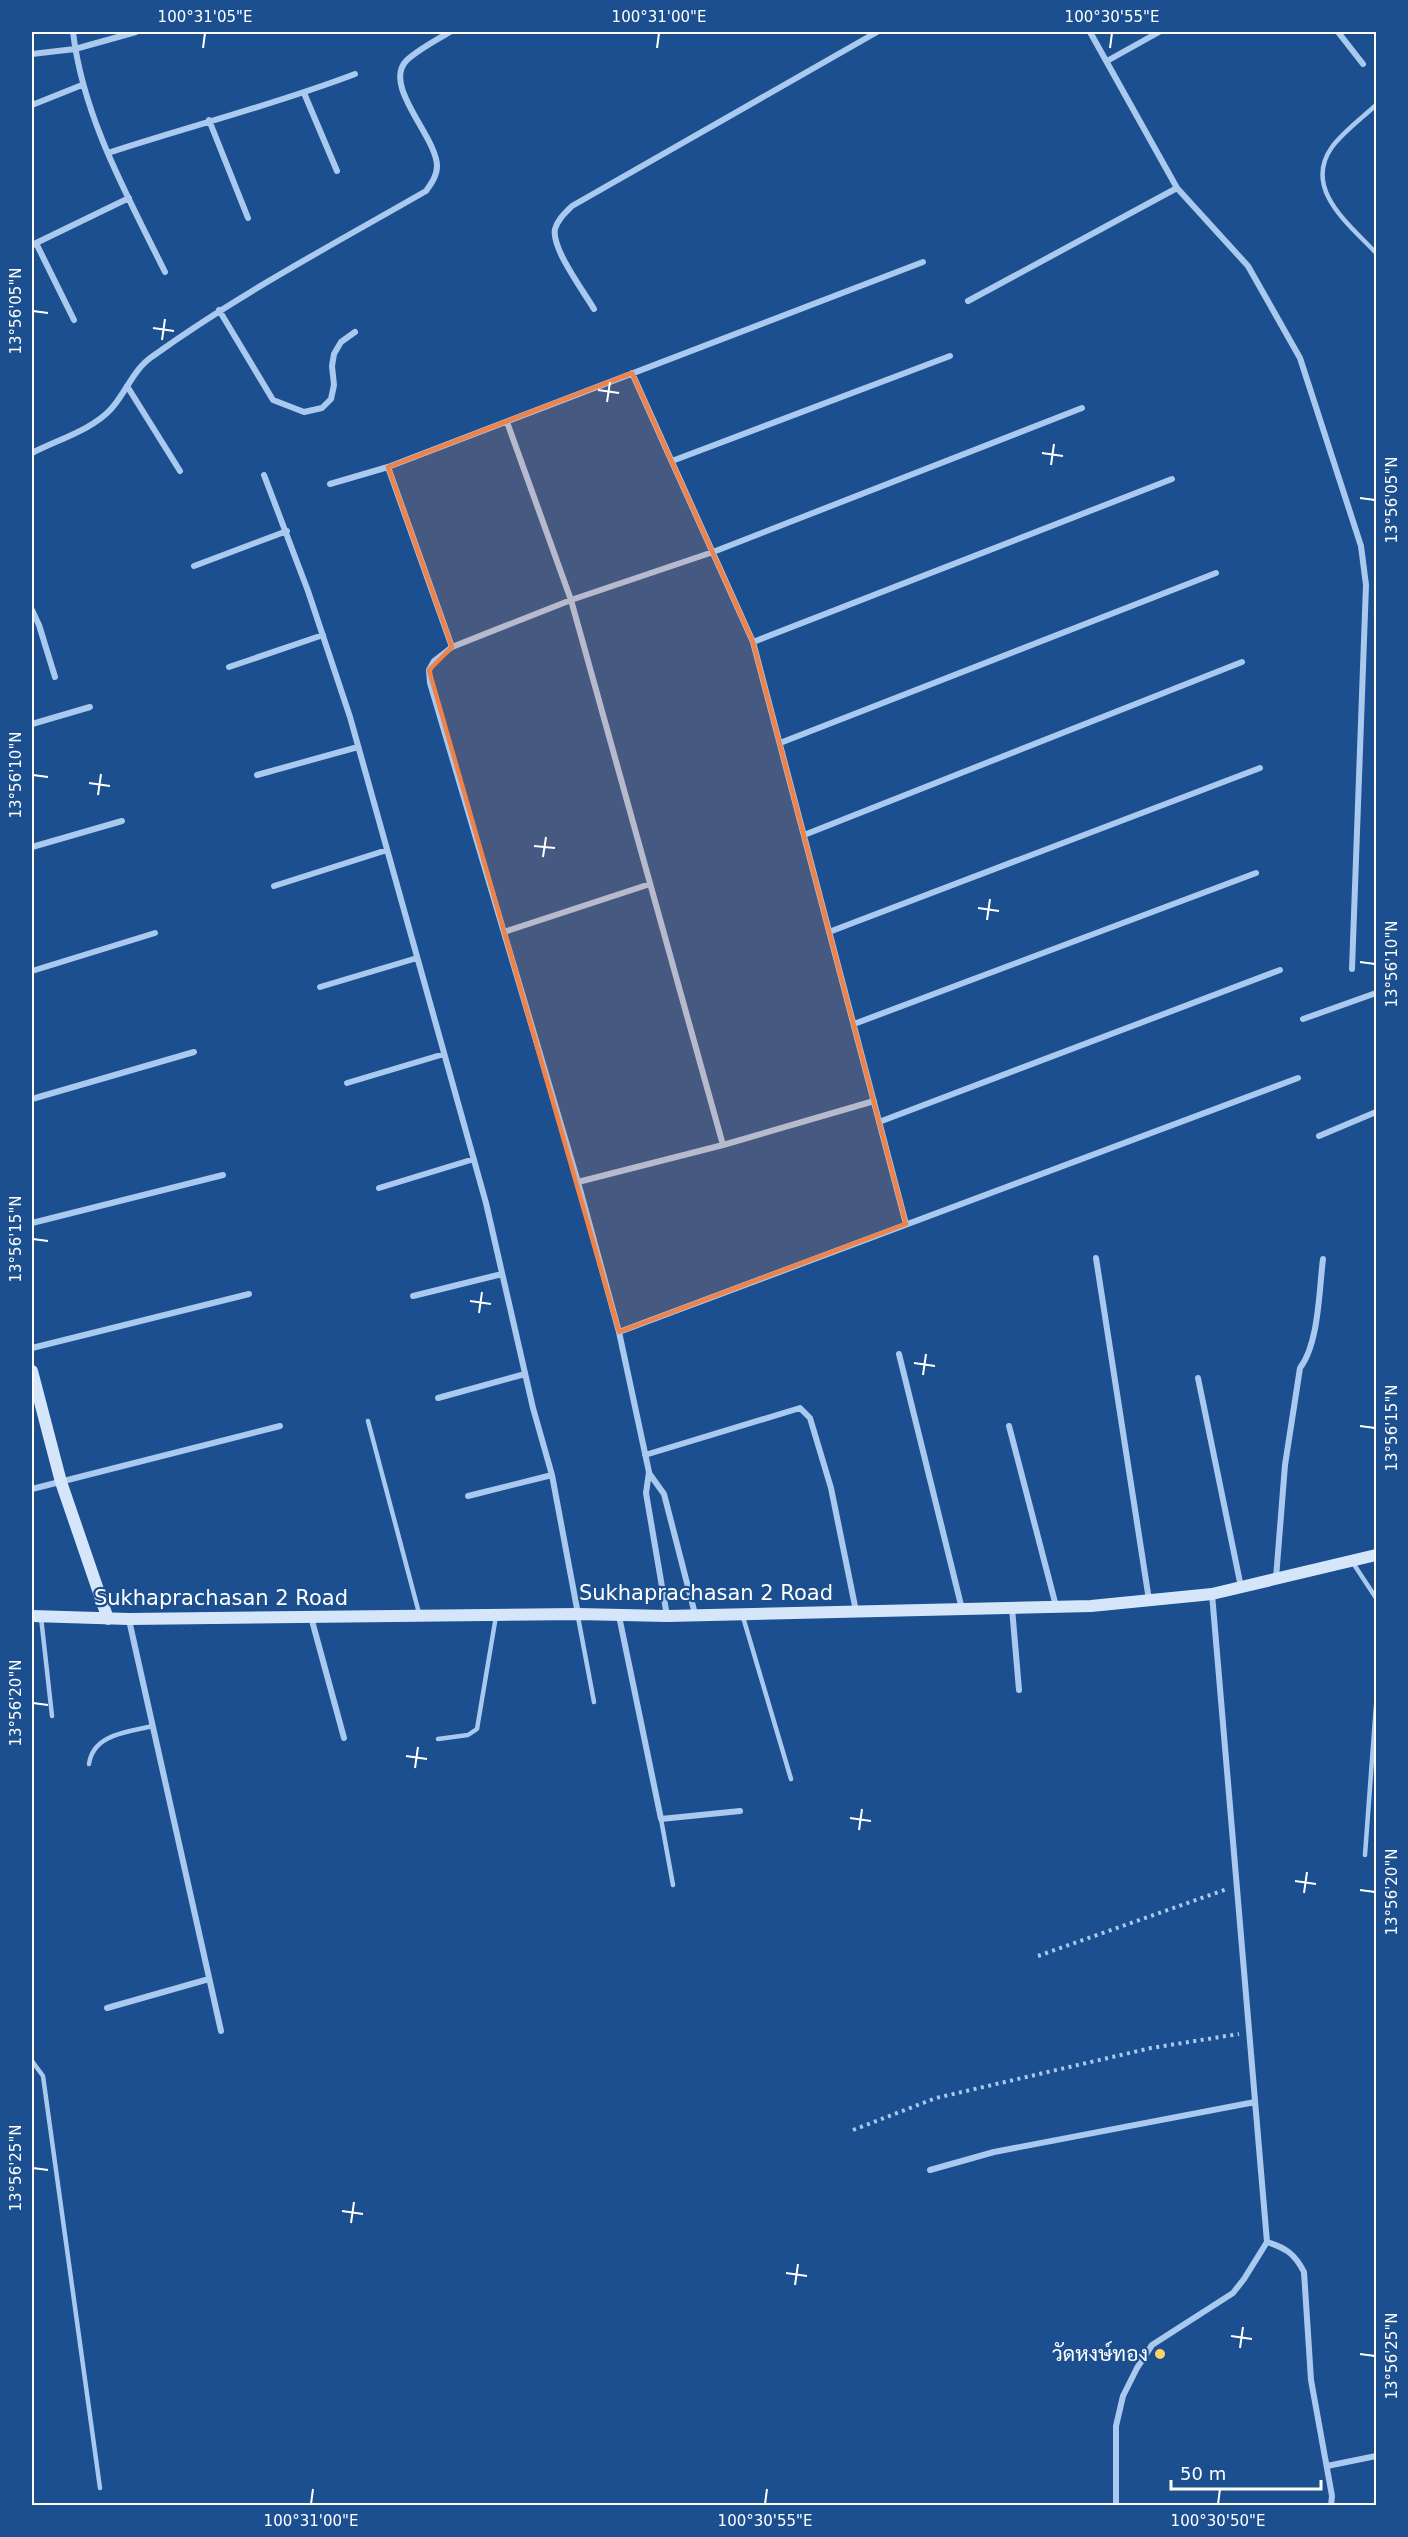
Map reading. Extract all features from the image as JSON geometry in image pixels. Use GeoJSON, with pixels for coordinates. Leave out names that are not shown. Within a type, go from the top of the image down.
{"type":"FeatureCollection","features":[{"type":"Feature","properties":{"kind":"street"},"geometry":{"type":"LineString","coordinates":[[73,32],[82,85],[108,153],[165,272]]}},
{"type":"Feature","properties":{"kind":"street"},"geometry":{"type":"LineString","coordinates":[[32,54],[75,49],[136,32]]}},
{"type":"Feature","properties":{"kind":"street"},"geometry":{"type":"LineString","coordinates":[[32,453],[101,419],[113,407],[150,357],[219,310],[426,191],[434,180],[437,166],[405,97],[400,78],[406,61],[450,32]]}},
{"type":"Feature","properties":{"kind":"street"},"geometry":{"type":"LineString","coordinates":[[594,309],[556,243],[555,229],[561,217],[572,206],[877,32]]}},
{"type":"Feature","properties":{"kind":"street"},"geometry":{"type":"LineString","coordinates":[[1090,32],[1178,189],[1248,266],[1300,358],[1361,546],[1366,585],[1352,969]]}},
{"type":"Feature","properties":{"kind":"street"},"geometry":{"type":"LineString","coordinates":[[1107,61],[1159,32]]}},
{"type":"Feature","properties":{"kind":"street"},"geometry":{"type":"LineString","coordinates":[[1338,32],[1363,64]]}},
{"type":"Feature","properties":{"kind":"street"},"geometry":{"type":"LineString","coordinates":[[108,153],[208,120],[304,93],[355,74]]}},
{"type":"Feature","properties":{"kind":"street"},"geometry":{"type":"LineString","coordinates":[[32,105],[82,85]]}},
{"type":"Feature","properties":{"kind":"street"},"geometry":{"type":"LineString","coordinates":[[304,93],[337,171]]}},
{"type":"Feature","properties":{"kind":"street"},"geometry":{"type":"LineString","coordinates":[[208,120],[248,218]]}},
{"type":"Feature","properties":{"kind":"street"},"geometry":{"type":"LineString","coordinates":[[968,301],[1178,189]]}},
{"type":"Feature","properties":{"kind":"street"},"geometry":{"type":"LineString","coordinates":[[74,320],[34,244],[129,198]]}},
{"type":"Feature","properties":{"kind":"street"},"geometry":{"type":"LineString","coordinates":[[330,484],[388,467],[923,262]]}},
{"type":"Feature","properties":{"kind":"street"},"geometry":{"type":"LineString","coordinates":[[219,310],[273,400],[304,412],[322,408],[331,399],[334,385],[332,366],[334,354],[341,342],[356,332]]}},
{"type":"Feature","properties":{"kind":"street"},"geometry":{"type":"LineString","coordinates":[[672,460],[950,356]]}},
{"type":"Feature","properties":{"kind":"street"},"geometry":{"type":"LineString","coordinates":[[632,373],[753,642],[906,1224]]}},
{"type":"Feature","properties":{"kind":"street"},"geometry":{"type":"LineString","coordinates":[[127,386],[180,471]]}},
{"type":"Feature","properties":{"kind":"street"},"geometry":{"type":"LineString","coordinates":[[695,1614],[664,1494],[649,1472],[619,1332],[578,1182],[429,682],[429,670],[434,662],[452,647],[571,600],[713,552],[1082,408]]}},
{"type":"Feature","properties":{"kind":"street"},"geometry":{"type":"LineString","coordinates":[[507,422],[571,600],[723,1145]]}},
{"type":"Feature","properties":{"kind":"street"},"geometry":{"type":"LineString","coordinates":[[388,467],[452,647]]}},
{"type":"Feature","properties":{"kind":"street"},"geometry":{"type":"LineString","coordinates":[[264,475],[323,635],[358,747],[474,1159],[525,1374],[552,1475],[578,1614]]}},
{"type":"Feature","properties":{"kind":"street"},"geometry":{"type":"LineString","coordinates":[[753,642],[1172,479]]}},
{"type":"Feature","properties":{"kind":"street"},"geometry":{"type":"LineString","coordinates":[[194,566],[286,531]]}},
{"type":"Feature","properties":{"kind":"street"},"geometry":{"type":"LineString","coordinates":[[780,743],[1216,573]]}},
{"type":"Feature","properties":{"kind":"street"},"geometry":{"type":"LineString","coordinates":[[32,610],[55,677]]}},
{"type":"Feature","properties":{"kind":"street"},"geometry":{"type":"LineString","coordinates":[[229,667],[323,635]]}},
{"type":"Feature","properties":{"kind":"street"},"geometry":{"type":"LineString","coordinates":[[804,835],[1242,662]]}},
{"type":"Feature","properties":{"kind":"street"},"geometry":{"type":"LineString","coordinates":[[32,724],[90,707]]}},
{"type":"Feature","properties":{"kind":"street"},"geometry":{"type":"LineString","coordinates":[[257,775],[358,747]]}},
{"type":"Feature","properties":{"kind":"street"},"geometry":{"type":"LineString","coordinates":[[830,932],[1260,768]]}},
{"type":"Feature","properties":{"kind":"street"},"geometry":{"type":"LineString","coordinates":[[32,847],[122,821]]}},
{"type":"Feature","properties":{"kind":"street"},"geometry":{"type":"LineString","coordinates":[[274,886],[387,850]]}},
{"type":"Feature","properties":{"kind":"street"},"geometry":{"type":"LineString","coordinates":[[854,1024],[1256,873]]}},
{"type":"Feature","properties":{"kind":"street"},"geometry":{"type":"LineString","coordinates":[[504,932],[650,884]]}},
{"type":"Feature","properties":{"kind":"street"},"geometry":{"type":"LineString","coordinates":[[32,971],[155,933]]}},
{"type":"Feature","properties":{"kind":"street"},"geometry":{"type":"LineString","coordinates":[[320,987],[417,958]]}},
{"type":"Feature","properties":{"kind":"street"},"geometry":{"type":"LineString","coordinates":[[879,1122],[1280,970]]}},
{"type":"Feature","properties":{"kind":"street"},"geometry":{"type":"LineString","coordinates":[[1303,1019],[1377,993]]}},
{"type":"Feature","properties":{"kind":"street"},"geometry":{"type":"LineString","coordinates":[[32,1099],[194,1052]]}},
{"type":"Feature","properties":{"kind":"street"},"geometry":{"type":"LineString","coordinates":[[347,1083],[444,1054]]}},
{"type":"Feature","properties":{"kind":"street"},"geometry":{"type":"LineString","coordinates":[[619,1332],[1298,1078]]}},
{"type":"Feature","properties":{"kind":"street"},"geometry":{"type":"LineString","coordinates":[[578,1182],[723,1145],[874,1101]]}},
{"type":"Feature","properties":{"kind":"street"},"geometry":{"type":"LineString","coordinates":[[1319,1136],[1377,1112]]}},
{"type":"Feature","properties":{"kind":"street"},"geometry":{"type":"LineString","coordinates":[[379,1188],[474,1159]]}},
{"type":"Feature","properties":{"kind":"street"},"geometry":{"type":"LineString","coordinates":[[32,1223],[223,1175]]}},
{"type":"Feature","properties":{"kind":"street"},"geometry":{"type":"LineString","coordinates":[[1096,1258],[1149,1600]]}},
{"type":"Feature","properties":{"kind":"street"},"geometry":{"type":"LineString","coordinates":[[1276,1579],[1278,1534],[1288,1443],[1300,1368],[1307,1359],[1315,1321],[1323,1259]]}},
{"type":"Feature","properties":{"kind":"street"},"geometry":{"type":"LineString","coordinates":[[413,1296],[502,1274]]}},
{"type":"Feature","properties":{"kind":"street"},"geometry":{"type":"LineString","coordinates":[[32,1348],[249,1294]]}},
{"type":"Feature","properties":{"kind":"street"},"geometry":{"type":"LineString","coordinates":[[899,1354],[962,1609]]}},
{"type":"Feature","properties":{"kind":"street"},"geometry":{"type":"LineString","coordinates":[[32,1371],[61,1482],[108,1619]]}},
{"type":"Feature","properties":{"kind":"street"},"geometry":{"type":"LineString","coordinates":[[438,1398],[525,1374]]}},
{"type":"Feature","properties":{"kind":"street"},"geometry":{"type":"LineString","coordinates":[[1198,1378],[1241,1587]]}},
{"type":"Feature","properties":{"kind":"street"},"geometry":{"type":"LineString","coordinates":[[645,1455],[800,1408],[810,1418],[831,1488],[856,1612]]}},
{"type":"Feature","properties":{"kind":"street"},"geometry":{"type":"LineString","coordinates":[[32,1489],[280,1426]]}},
{"type":"Feature","properties":{"kind":"street"},"geometry":{"type":"LineString","coordinates":[[1009,1426],[1056,1607]]}},
{"type":"Feature","properties":{"kind":"street"},"geometry":{"type":"LineString","coordinates":[[649,1472],[646,1493],[668,1616]]}},
{"type":"Feature","properties":{"kind":"street"},"geometry":{"type":"LineString","coordinates":[[468,1496],[552,1475]]}},
{"type":"Feature","properties":{"kind":"street","name":"Sukhaprachasan 2 Road"},"geometry":{"type":"LineString","coordinates":[[36,1617],[129,1619],[578,1614],[668,1616],[1056,1607],[1212,1594],[1377,1555]]}},
{"type":"Feature","properties":{"kind":"street"},"geometry":{"type":"LineString","coordinates":[[1116,2505],[1116,2426],[1123,2396],[1137,2368],[1152,2345],[1233,2293],[1267,2242],[1212,1594]]}},
{"type":"Feature","properties":{"kind":"street"},"geometry":{"type":"LineString","coordinates":[[1012,1608],[1019,1690]]}},
{"type":"Feature","properties":{"kind":"street"},"geometry":{"type":"LineString","coordinates":[[618,1614],[660,1819],[740,1811]]}},
{"type":"Feature","properties":{"kind":"street"},"geometry":{"type":"LineString","coordinates":[[311,1617],[344,1738]]}},
{"type":"Feature","properties":{"kind":"street"},"geometry":{"type":"LineString","coordinates":[[129,1619],[221,2031]]}},
{"type":"Feature","properties":{"kind":"street"},"geometry":{"type":"LineString","coordinates":[[107,2008],[209,1979]]}},
{"type":"Feature","properties":{"kind":"street"},"geometry":{"type":"LineString","coordinates":[[930,2170],[994,2152],[1255,2102]]}},
{"type":"Feature","properties":{"kind":"street"},"geometry":{"type":"LineString","coordinates":[[1267,2242],[1284,2247],[1296,2258],[1304,2272],[1311,2380],[1321,2445],[1327,2466],[1331,2505]]}},
{"type":"Feature","properties":{"kind":"street"},"geometry":{"type":"LineString","coordinates":[[1327,2466],[1377,2456]]}},
{"type":"Feature","properties":{"kind":"lane"},"geometry":{"type":"LineString","coordinates":[[1377,105],[1332,147],[1325,161],[1323,191],[1335,208],[1377,253]]}},
{"type":"Feature","properties":{"kind":"lane"},"geometry":{"type":"LineString","coordinates":[[368,1421],[420,1616]]}},
{"type":"Feature","properties":{"kind":"lane"},"geometry":{"type":"LineString","coordinates":[[1351,1561],[1377,1598]]}},
{"type":"Feature","properties":{"kind":"lane"},"geometry":{"type":"LineString","coordinates":[[578,1614],[594,1702]]}},
{"type":"Feature","properties":{"kind":"lane"},"geometry":{"type":"LineString","coordinates":[[742,1614],[791,1779]]}},
{"type":"Feature","properties":{"kind":"lane"},"geometry":{"type":"LineString","coordinates":[[438,1739],[468,1736],[477,1730],[497,1615]]}},
{"type":"Feature","properties":{"kind":"lane"},"geometry":{"type":"LineString","coordinates":[[36,1617],[52,1716]]}},
{"type":"Feature","properties":{"kind":"lane"},"geometry":{"type":"LineString","coordinates":[[1365,1855],[1377,1705]]}},
{"type":"Feature","properties":{"kind":"lane"},"geometry":{"type":"LineString","coordinates":[[89,1764],[91,1753],[100,1743],[114,1735],[153,1726]]}},
{"type":"Feature","properties":{"kind":"lane"},"geometry":{"type":"LineString","coordinates":[[660,1819],[673,1885]]}},
{"type":"Feature","properties":{"kind":"lane"},"geometry":{"type":"LineString","coordinates":[[32,2061],[43,2076],[100,2488]]}},
{"type":"Feature","properties":{"kind":"path"},"geometry":{"type":"LineString","coordinates":[[1038,1956],[1236,1886]]}},
{"type":"Feature","properties":{"kind":"path"},"geometry":{"type":"LineString","coordinates":[[853,2130],[936,2098],[1151,2048],[1249,2032]]}},
{"type":"Feature","properties":{"kind":"highlighted area"},"geometry":{"type":"Polygon","coordinates":[[[632,373],[753,642],[906,1224],[619,1332],[429,670],[452,647],[388,467],[632,373]]]}},
{"type":"Feature","properties":{"kind":"place","name":"วัดหงษ์ทอง"},"geometry":{"type":"Point","coordinates":[1160,2354]}}]}
